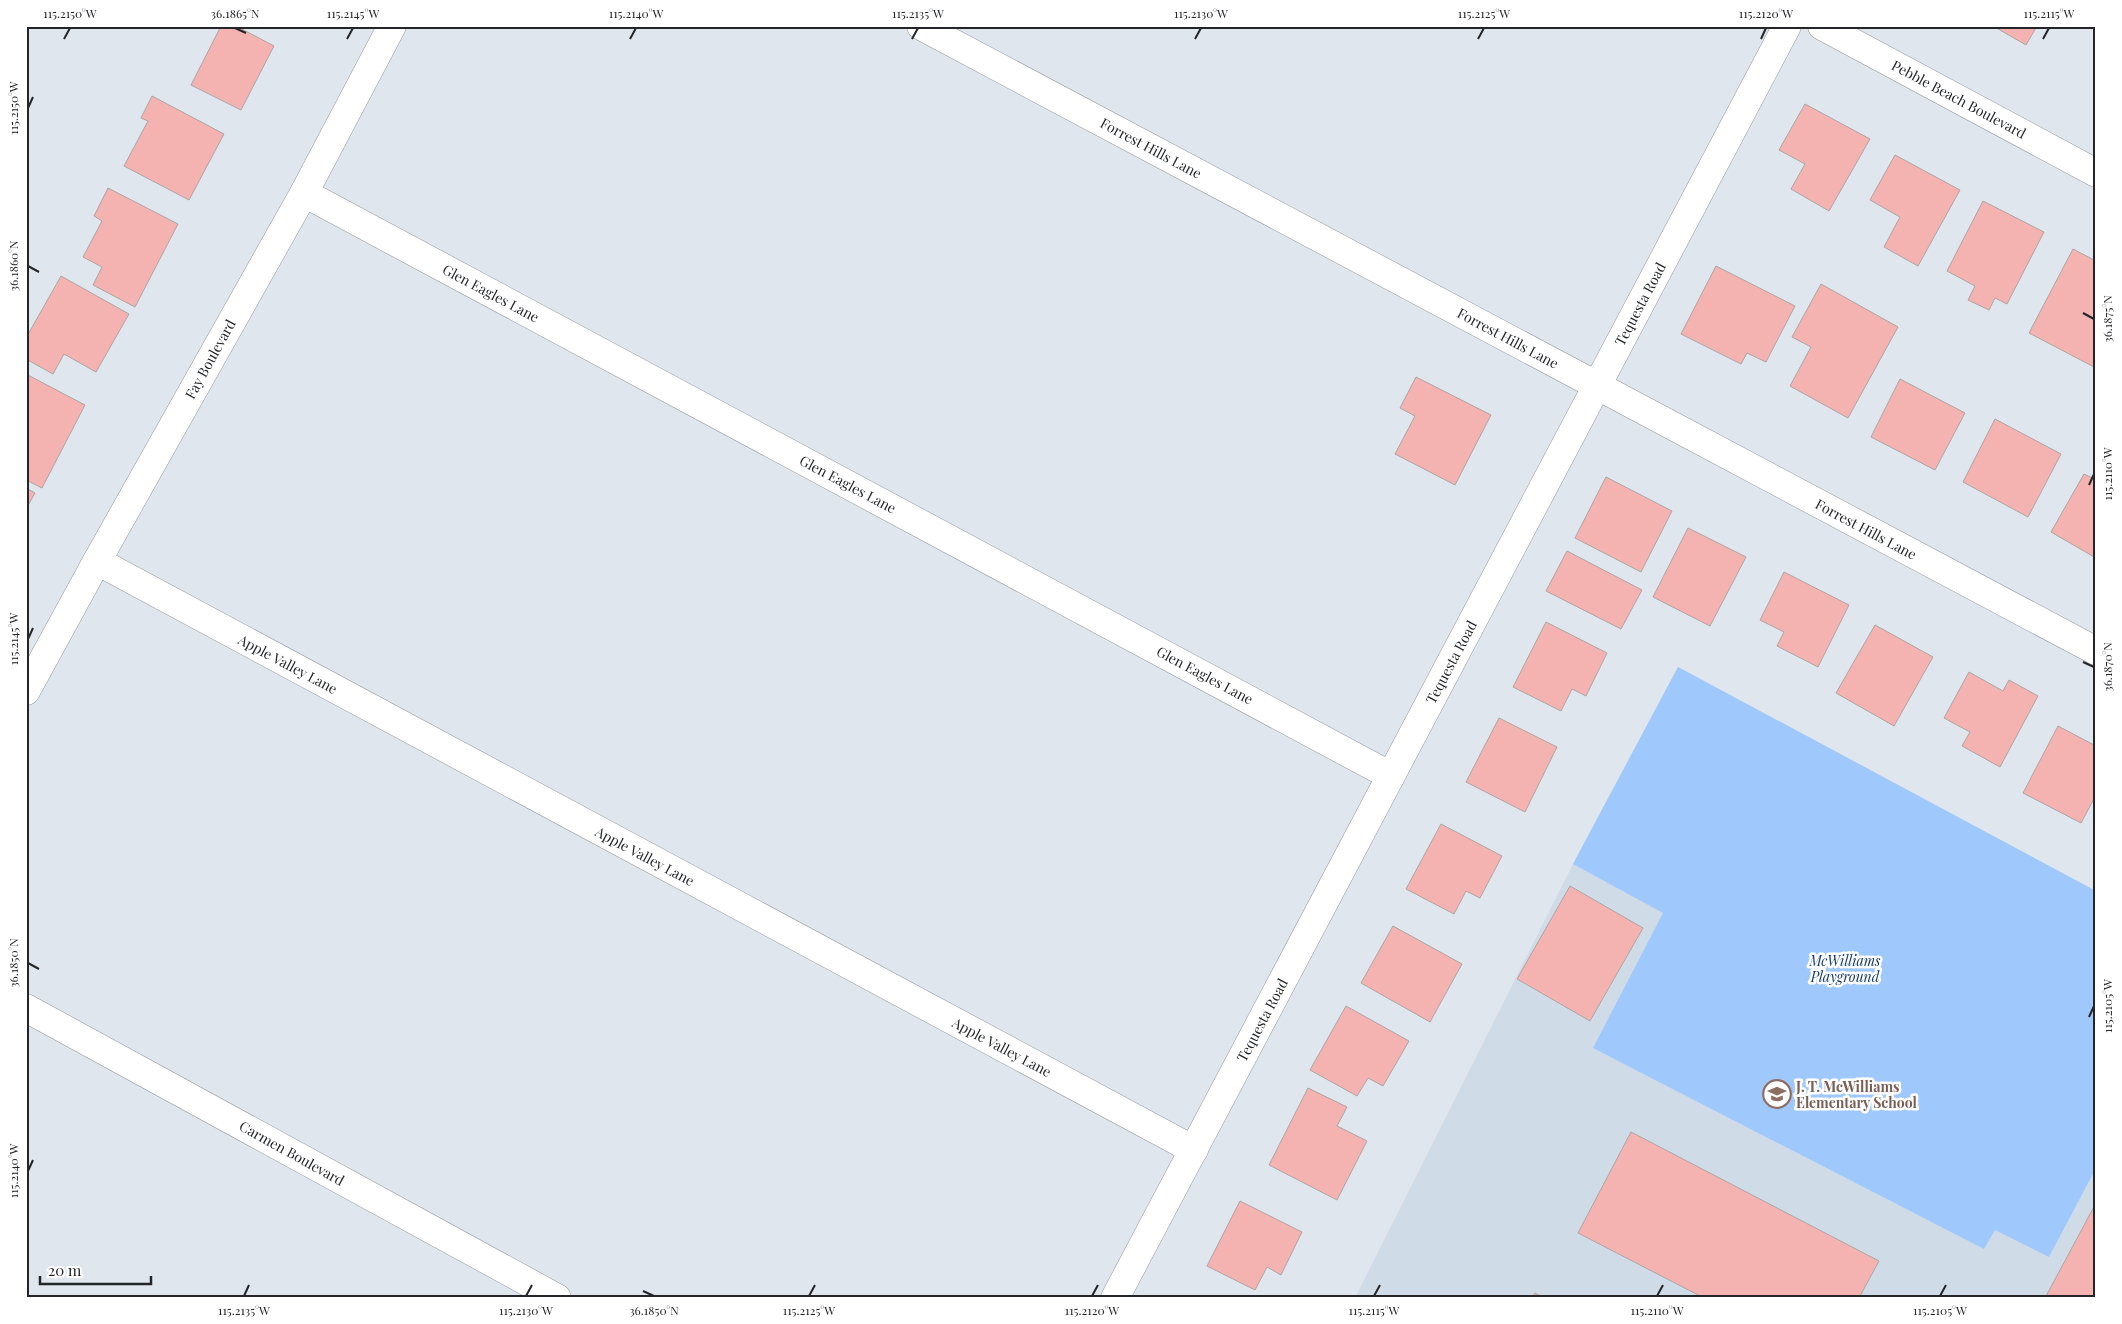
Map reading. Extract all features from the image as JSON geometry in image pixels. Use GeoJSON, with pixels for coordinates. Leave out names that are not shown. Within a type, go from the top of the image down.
{"type":"FeatureCollection","features":[{"type":"Feature","properties":{"kind":"street","name":"Fay Boulevard"},"geometry":{"type":"LineString","coordinates":[[26,691],[96,561],[304,193],[392,26]]}},
{"type":"Feature","properties":{"kind":"street","name":"Forrest Hills Lane"},"geometry":{"type":"LineString","coordinates":[[920,26],[2096,651]]}},
{"type":"Feature","properties":{"kind":"street","name":"Tequesta Road"},"geometry":{"type":"LineString","coordinates":[[1115,1298],[1787,26]]}},
{"type":"Feature","properties":{"kind":"street","name":"Pebble Beach Boulevard"},"geometry":{"type":"LineString","coordinates":[[1822,26],[2096,173]]}},
{"type":"Feature","properties":{"kind":"street","name":"Glen Eagles Lane"},"geometry":{"type":"LineString","coordinates":[[304,193],[1391,776]]}},
{"type":"Feature","properties":{"kind":"street","name":"Apple Valley Lane"},"geometry":{"type":"LineString","coordinates":[[96,561],[1194,1150]]}},
{"type":"Feature","properties":{"kind":"street","name":"Carmen Boulevard"},"geometry":{"type":"LineString","coordinates":[[26,1008],[557,1298]]}},
{"type":"Feature","properties":{"kind":"shaded area","name":"J. T. McWilliams Elementary School"},"geometry":{"type":"Polygon","coordinates":[[[1678,667],[2096,891],[2096,1298],[1355,1298],[1573,864],[1678,667]]]}},
{"type":"Feature","properties":{"kind":"green space","name":"McWilliams Playground"},"geometry":{"type":"Polygon","coordinates":[[[1678,667],[2096,891],[2096,1168],[2049,1257],[1995,1230],[1984,1249],[1593,1048],[1663,913],[1573,864],[1678,667]]]}},
{"type":"Feature","properties":{"kind":"building"},"geometry":{"type":"Polygon","coordinates":[[[221,26],[236,26],[274,46],[241,110],[191,85],[221,26]]]}},
{"type":"Feature","properties":{"kind":"building"},"geometry":{"type":"Polygon","coordinates":[[[1993,26],[2037,26],[2026,45],[1993,26]]]}},
{"type":"Feature","properties":{"kind":"building"},"geometry":{"type":"Polygon","coordinates":[[[152,96],[224,134],[189,200],[124,166],[148,121],[141,118],[152,96]]]}},
{"type":"Feature","properties":{"kind":"building"},"geometry":{"type":"Polygon","coordinates":[[[1805,104],[1870,139],[1829,211],[1791,189],[1805,164],[1779,150],[1805,104]]]}},
{"type":"Feature","properties":{"kind":"building"},"geometry":{"type":"Polygon","coordinates":[[[1895,155],[1960,190],[1918,266],[1884,247],[1900,217],[1870,200],[1895,155]]]}},
{"type":"Feature","properties":{"kind":"building"},"geometry":{"type":"Polygon","coordinates":[[[108,188],[178,224],[135,307],[93,285],[102,267],[83,257],[102,221],[94,216],[108,188]]]}},
{"type":"Feature","properties":{"kind":"building"},"geometry":{"type":"Polygon","coordinates":[[[1983,201],[2044,232],[2007,304],[1995,298],[1989,310],[1968,300],[1975,286],[1947,271],[1983,201]]]}},
{"type":"Feature","properties":{"kind":"building"},"geometry":{"type":"Polygon","coordinates":[[[2073,249],[2096,261],[2096,368],[2029,333],[2073,249]]]}},
{"type":"Feature","properties":{"kind":"building"},"geometry":{"type":"Polygon","coordinates":[[[1716,266],[1795,306],[1766,362],[1747,353],[1741,364],[1681,334],[1716,266]]]}},
{"type":"Feature","properties":{"kind":"building"},"geometry":{"type":"Polygon","coordinates":[[[61,276],[129,314],[96,372],[64,354],[53,374],[26,359],[26,338],[61,276]]]}},
{"type":"Feature","properties":{"kind":"building"},"geometry":{"type":"Polygon","coordinates":[[[1821,284],[1898,327],[1848,418],[1790,386],[1811,347],[1792,337],[1821,284]]]}},
{"type":"Feature","properties":{"kind":"building"},"geometry":{"type":"Polygon","coordinates":[[[26,374],[85,405],[42,488],[26,480],[26,374]]]}},
{"type":"Feature","properties":{"kind":"building"},"geometry":{"type":"Polygon","coordinates":[[[1416,377],[1491,415],[1455,485],[1395,454],[1415,416],[1400,408],[1416,377]]]}},
{"type":"Feature","properties":{"kind":"building"},"geometry":{"type":"Polygon","coordinates":[[[1900,379],[1965,413],[1935,470],[1871,437],[1900,379]]]}},
{"type":"Feature","properties":{"kind":"building"},"geometry":{"type":"Polygon","coordinates":[[[1995,419],[2061,454],[2028,517],[1963,482],[1995,419]]]}},
{"type":"Feature","properties":{"kind":"building"},"geometry":{"type":"Polygon","coordinates":[[[2084,474],[2096,480],[2096,558],[2051,532],[2084,474]]]}},
{"type":"Feature","properties":{"kind":"building"},"geometry":{"type":"Polygon","coordinates":[[[1606,477],[1672,511],[1641,572],[1575,538],[1606,477]]]}},
{"type":"Feature","properties":{"kind":"building"},"geometry":{"type":"Polygon","coordinates":[[[26,488],[35,493],[26,509],[26,488]]]}},
{"type":"Feature","properties":{"kind":"building"},"geometry":{"type":"Polygon","coordinates":[[[1688,528],[1746,557],[1710,626],[1653,597],[1688,528]]]}},
{"type":"Feature","properties":{"kind":"building"},"geometry":{"type":"Polygon","coordinates":[[[1567,551],[1642,590],[1621,629],[1546,591],[1567,551]]]}},
{"type":"Feature","properties":{"kind":"building"},"geometry":{"type":"Polygon","coordinates":[[[1784,572],[1849,605],[1818,667],[1777,646],[1784,632],[1760,620],[1784,572]]]}},
{"type":"Feature","properties":{"kind":"building"},"geometry":{"type":"Polygon","coordinates":[[[1546,622],[1607,653],[1586,696],[1572,689],[1561,711],[1513,687],[1546,622]]]}},
{"type":"Feature","properties":{"kind":"building"},"geometry":{"type":"Polygon","coordinates":[[[1875,625],[1933,657],[1894,726],[1836,693],[1875,625]]]}},
{"type":"Feature","properties":{"kind":"building"},"geometry":{"type":"Polygon","coordinates":[[[1969,672],[2003,691],[2009,680],[2038,696],[2000,767],[1962,746],[1970,732],[1944,718],[1969,672]]]}},
{"type":"Feature","properties":{"kind":"building"},"geometry":{"type":"Polygon","coordinates":[[[1499,718],[1557,747],[1525,812],[1466,782],[1499,718]]]}},
{"type":"Feature","properties":{"kind":"building"},"geometry":{"type":"Polygon","coordinates":[[[2058,726],[2096,746],[2096,795],[2081,823],[2023,793],[2058,726]]]}},
{"type":"Feature","properties":{"kind":"building"},"geometry":{"type":"Polygon","coordinates":[[[1441,824],[1502,856],[1480,898],[1466,891],[1454,914],[1406,889],[1441,824]]]}},
{"type":"Feature","properties":{"kind":"building"},"geometry":{"type":"Polygon","coordinates":[[[1570,886],[1643,928],[1590,1021],[1517,979],[1570,886]]]}},
{"type":"Feature","properties":{"kind":"building"},"geometry":{"type":"Polygon","coordinates":[[[1393,926],[1462,964],[1430,1022],[1361,983],[1393,926]]]}},
{"type":"Feature","properties":{"kind":"building"},"geometry":{"type":"Polygon","coordinates":[[[1346,1006],[1409,1041],[1383,1086],[1368,1078],[1357,1096],[1310,1070],[1346,1006]]]}},
{"type":"Feature","properties":{"kind":"building"},"geometry":{"type":"Polygon","coordinates":[[[1308,1088],[1347,1107],[1337,1126],[1367,1141],[1337,1200],[1269,1165],[1308,1088]]]}},
{"type":"Feature","properties":{"kind":"building"},"geometry":{"type":"Polygon","coordinates":[[[1631,1132],[1879,1261],[1859,1298],[1704,1298],[1578,1233],[1631,1132]]]}},
{"type":"Feature","properties":{"kind":"building"},"geometry":{"type":"Polygon","coordinates":[[[1240,1201],[1302,1232],[1281,1275],[1267,1267],[1255,1290],[1207,1266],[1240,1201]]]}},
{"type":"Feature","properties":{"kind":"building"},"geometry":{"type":"Polygon","coordinates":[[[2096,1203],[2096,1298],[2045,1298],[2096,1203]]]}},
{"type":"Feature","properties":{"kind":"building"},"geometry":{"type":"Polygon","coordinates":[[[1535,1293],[1544,1298],[1532,1298],[1535,1293]]]}},
{"type":"Feature","properties":{"kind":"place","name":"J. T. McWilliams Elementary School"},"geometry":{"type":"Point","coordinates":[1777,1094]}}]}
